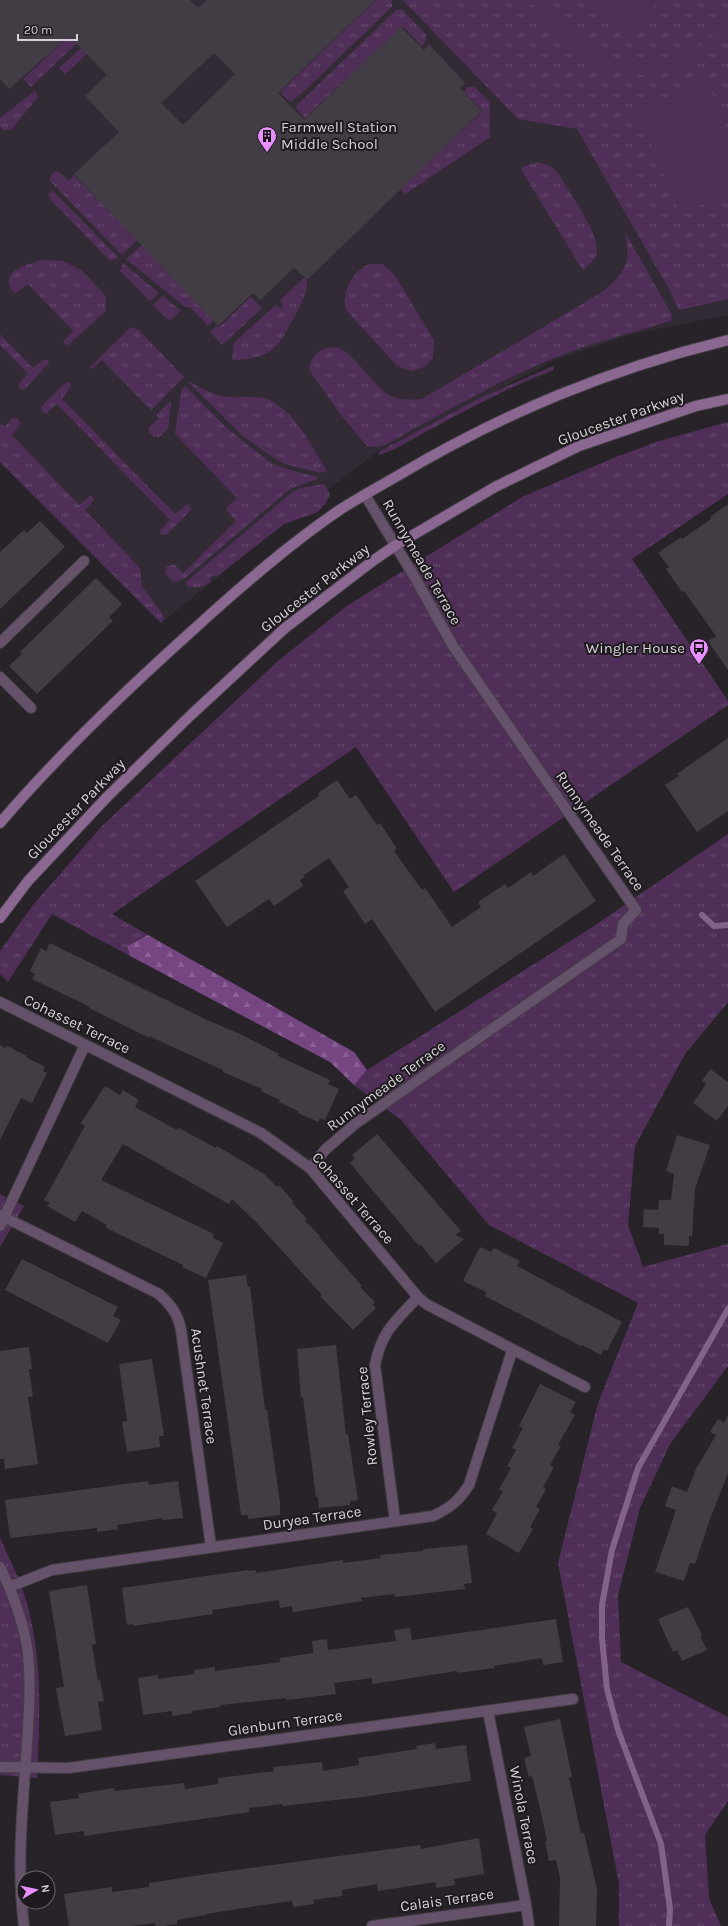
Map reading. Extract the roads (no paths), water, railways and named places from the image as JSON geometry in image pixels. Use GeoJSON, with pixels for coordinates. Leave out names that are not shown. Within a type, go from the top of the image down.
{"type":"FeatureCollection","features":[{"type":"Feature","properties":{"kind":"main road"},"geometry":{"type":"LineString","coordinates":[[0,823],[26,793],[135,681],[220,604],[305,536],[342,509],[444,448],[563,392],[644,362],[728,340]]}},
{"type":"Feature","properties":{"kind":"main road","name":"Gloucester Parkway"},"geometry":{"type":"LineString","coordinates":[[0,918],[28,881],[108,796],[191,714],[285,628],[396,544],[495,487],[579,446],[696,406],[728,399]]}},
{"type":"Feature","properties":{"kind":"street","name":"Runnymeade Terrace"},"geometry":{"type":"LineString","coordinates":[[310,1168],[326,1149],[355,1124],[621,939],[623,924],[636,910],[453,646],[396,544],[365,495]]}},
{"type":"Feature","properties":{"kind":"street"},"geometry":{"type":"LineString","coordinates":[[0,643],[84,561]]}},
{"type":"Feature","properties":{"kind":"street"},"geometry":{"type":"LineString","coordinates":[[0,677],[30,708]]}},
{"type":"Feature","properties":{"kind":"street","name":"Cohasset Terrace"},"geometry":{"type":"LineString","coordinates":[[0,1002],[241,1121],[261,1133],[310,1168],[418,1297],[426,1304],[512,1351],[585,1387]]}},
{"type":"Feature","properties":{"kind":"street"},"geometry":{"type":"LineString","coordinates":[[2,1220],[85,1045]]}},
{"type":"Feature","properties":{"kind":"street","name":"Acushnet Terrace"},"geometry":{"type":"LineString","coordinates":[[2,1220],[159,1294],[171,1305],[179,1320],[182,1330],[211,1547]]}},
{"type":"Feature","properties":{"kind":"street","name":"Rowley Terrace"},"geometry":{"type":"LineString","coordinates":[[395,1521],[375,1365],[378,1347],[386,1331],[418,1297]]}},
{"type":"Feature","properties":{"kind":"street","name":"Duryea Terrace"},"geometry":{"type":"LineString","coordinates":[[9,1587],[52,1570],[433,1516],[448,1508],[460,1499],[469,1485],[512,1351]]}},
{"type":"Feature","properties":{"kind":"street"},"geometry":{"type":"LineString","coordinates":[[0,1567],[20,1618],[28,1652],[30,1690],[20,1854],[24,1926]]}},
{"type":"Feature","properties":{"kind":"street","name":"Glenburn Terrace"},"geometry":{"type":"LineString","coordinates":[[0,1767],[26,1769],[68,1768],[573,1699]]}},
{"type":"Feature","properties":{"kind":"street","name":"Winola Terrace"},"geometry":{"type":"LineString","coordinates":[[488,1711],[529,1926]]}},
{"type":"Feature","properties":{"kind":"street","name":"Calais Terrace"},"geometry":{"type":"LineString","coordinates":[[372,1926],[526,1905]]}},
{"type":"Feature","properties":{"kind":"waterway"},"geometry":{"type":"LineString","coordinates":[[702,915],[714,926],[728,925]]}},
{"type":"Feature","properties":{"kind":"waterway"},"geometry":{"type":"LineString","coordinates":[[669,1926],[670,1909],[661,1844],[618,1730],[607,1689],[602,1638],[602,1605],[612,1550],[638,1468],[728,1309]]}},
{"type":"Feature","properties":{"kind":"place","name":"Farmwell Station Middle School"},"geometry":{"type":"Point","coordinates":[267,153]}},
{"type":"Feature","properties":{"kind":"place","name":"Wingler House"},"geometry":{"type":"Point","coordinates":[699,665]}}]}
